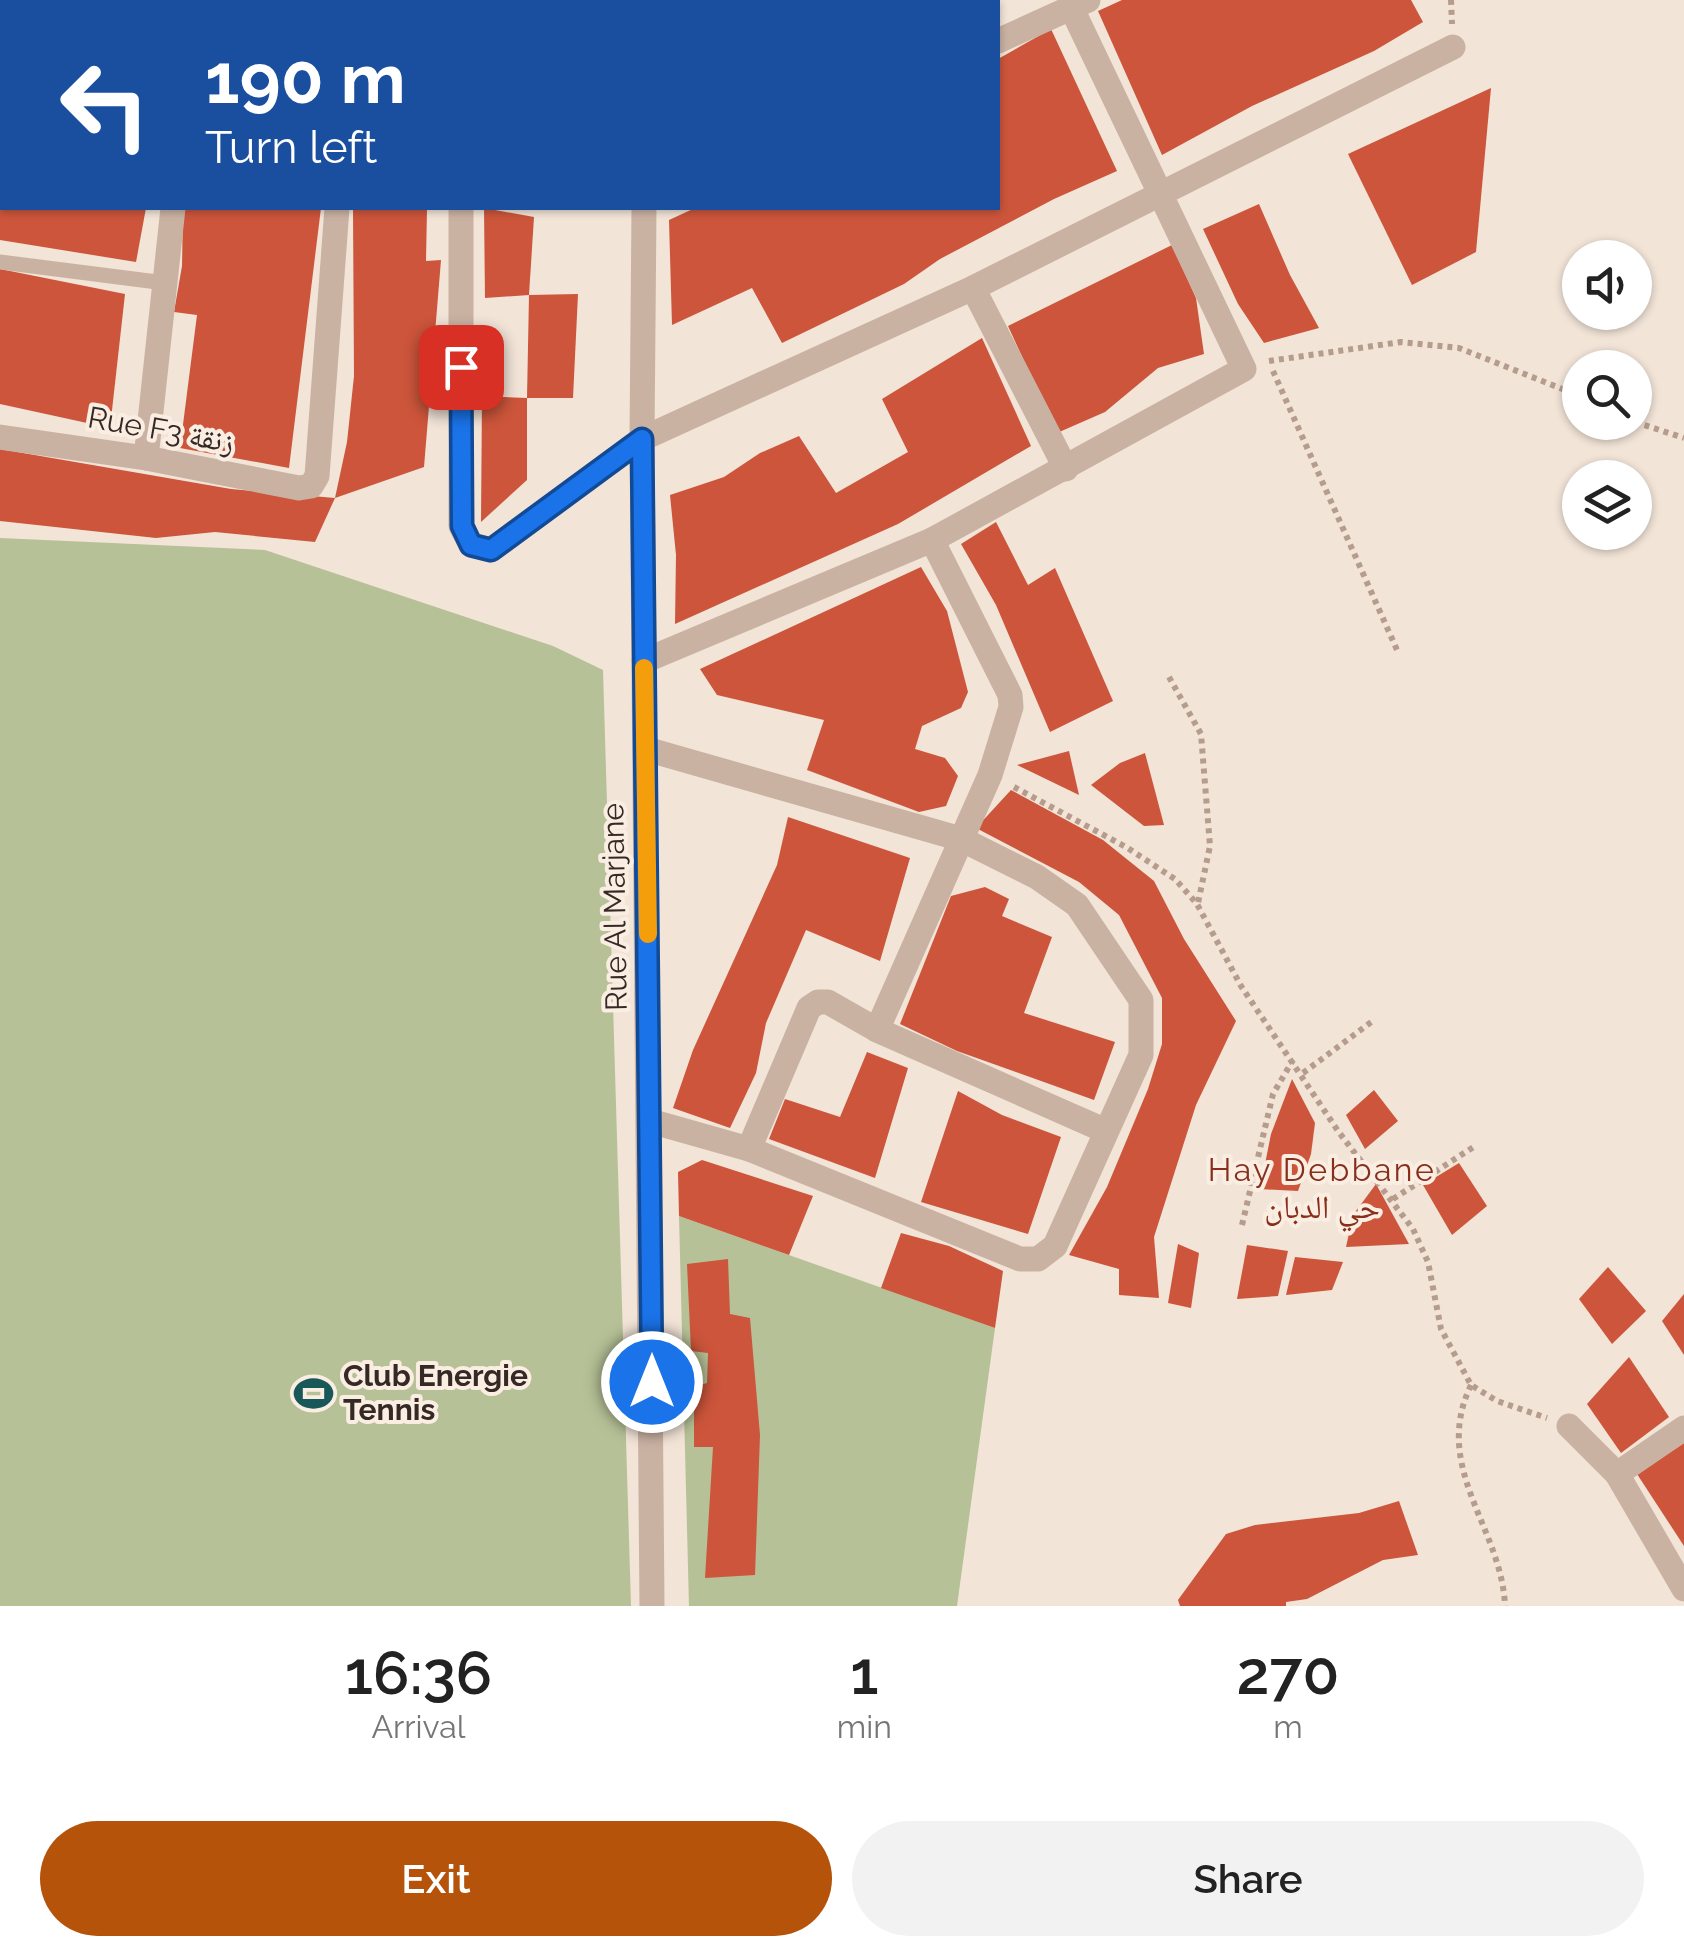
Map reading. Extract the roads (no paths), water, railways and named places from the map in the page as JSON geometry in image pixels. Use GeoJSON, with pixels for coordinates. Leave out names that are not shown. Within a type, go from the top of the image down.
{"type":"FeatureCollection","features":[{"type":"Feature","properties":{"kind":"street"},"geometry":{"type":"LineString","coordinates":[[644,662],[932,540],[1256,365],[1163,192],[1080,5],[1000,40]]}},
{"type":"Feature","properties":{"kind":"street"},"geometry":{"type":"LineString","coordinates":[[461,210],[462,526],[471,545],[491,550],[642,439],[973,288],[1453,47]]}},
{"type":"Feature","properties":{"kind":"street"},"geometry":{"type":"LineString","coordinates":[[146,458],[173,210]]}},
{"type":"Feature","properties":{"kind":"street","name":"Rue F3 زنقة"},"geometry":{"type":"LineString","coordinates":[[0,438],[146,458],[299,488],[311,486],[317,476],[337,210]]}},
{"type":"Feature","properties":{"kind":"street","name":"Rue Al Marjane"},"geometry":{"type":"LineString","coordinates":[[644,210],[642,439],[652,1606]]}},
{"type":"Feature","properties":{"kind":"street"},"geometry":{"type":"LineString","coordinates":[[973,288],[1066,468]]}},
{"type":"Feature","properties":{"kind":"street"},"geometry":{"type":"LineString","coordinates":[[876,1030],[990,776],[1010,695],[932,540]]}},
{"type":"Feature","properties":{"kind":"street"},"geometry":{"type":"LineString","coordinates":[[646,749],[962,840],[1036,877],[1078,905],[1140,1000],[1141,1055],[1055,1246],[1038,1258],[1020,1258],[750,1149],[650,1121]]}},
{"type":"Feature","properties":{"kind":"street"},"geometry":{"type":"LineString","coordinates":[[750,1149],[809,1008],[818,1002],[828,1002],[876,1030],[1106,1131]]}},
{"type":"Feature","properties":{"kind":"street"},"geometry":{"type":"LineString","coordinates":[[1568,1426],[1617,1474],[1684,1590]]}},
{"type":"Feature","properties":{"kind":"street"},"geometry":{"type":"LineString","coordinates":[[1617,1474],[1684,1428]]}},
{"type":"Feature","properties":{"kind":"lane"},"geometry":{"type":"LineString","coordinates":[[0,262],[165,283]]}},
{"type":"Feature","properties":{"kind":"place","name":"Club Energie Tennis"},"geometry":{"type":"Point","coordinates":[313,1393]}},
{"type":"Feature","properties":{"kind":"district","name":"Hay Debbane حي الدبان"},"geometry":{"type":"Point","coordinates":[1322,1188]}}]}
